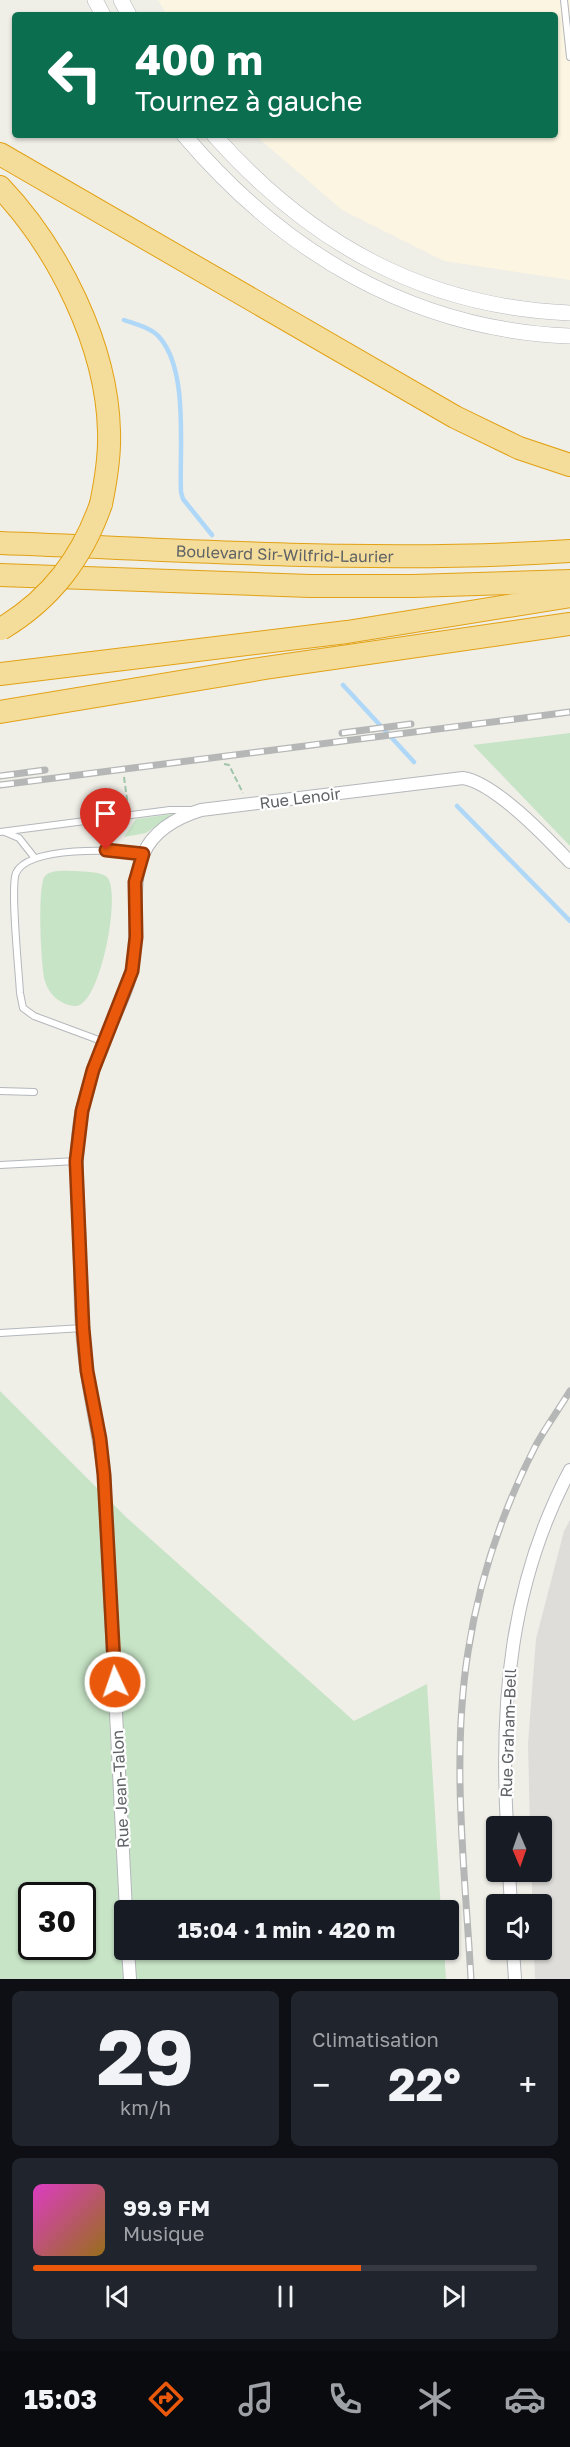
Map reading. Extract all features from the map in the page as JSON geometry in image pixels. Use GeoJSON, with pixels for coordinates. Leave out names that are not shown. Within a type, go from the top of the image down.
{"type":"FeatureCollection","features":[{"type":"Feature","properties":{"kind":"highway"},"geometry":{"type":"LineString","coordinates":[[0,154],[455,417],[519,448],[570,465]]}},
{"type":"Feature","properties":{"kind":"highway"},"geometry":{"type":"LineString","coordinates":[[0,187],[43,241],[66,282],[92,345],[103,383],[109,423],[109,460],[101,504],[84,546],[66,574],[28,611],[1,629]]}},
{"type":"Feature","properties":{"kind":"highway","name":"Boulevard Sir-Wilfrid-Laurier"},"geometry":{"type":"LineString","coordinates":[[0,543],[338,556],[440,556],[570,551]]}},
{"type":"Feature","properties":{"kind":"highway","name":"Boulevard Sir-Wilfrid-Laurier"},"geometry":{"type":"LineString","coordinates":[[0,575],[310,586],[413,586],[570,581]]}},
{"type":"Feature","properties":{"kind":"highway"},"geometry":{"type":"LineString","coordinates":[[0,674],[346,632],[570,596]]}},
{"type":"Feature","properties":{"kind":"highway"},"geometry":{"type":"LineString","coordinates":[[0,712],[312,660],[570,624]]}},
{"type":"Feature","properties":{"kind":"street"},"geometry":{"type":"LineString","coordinates":[[187,138],[226,179],[279,227],[309,251],[362,282],[403,301],[455,318],[519,332],[570,336]]}},
{"type":"Feature","properties":{"kind":"street"},"geometry":{"type":"LineString","coordinates":[[217,138],[290,210],[328,237],[371,262],[420,284],[478,301],[521,309],[570,313]]}},
{"type":"Feature","properties":{"kind":"street","name":"Rue Lenoir"},"geometry":{"type":"LineString","coordinates":[[201,810],[454,778],[471,779],[493,792],[570,862]]}},
{"type":"Feature","properties":{"kind":"street","name":"Rue Jean-Talon"},"geometry":{"type":"LineString","coordinates":[[125,1900],[104,1475],[100,1439],[87,1371],[83,1328],[76,1161],[82,1111],[93,1070],[132,971],[136,937],[135,882],[143,854],[161,831],[201,810]]}},
{"type":"Feature","properties":{"kind":"street","name":"Rue Graham-Bell"},"geometry":{"type":"LineString","coordinates":[[507,1816],[505,1708],[511,1648],[523,1592],[541,1536],[558,1492],[570,1470]]}},
{"type":"Feature","properties":{"kind":"street"},"geometry":{"type":"LineString","coordinates":[[129,1960],[130,1979]]}},
{"type":"Feature","properties":{"kind":"street"},"geometry":{"type":"LineString","coordinates":[[514,1960],[515,1979]]}},
{"type":"Feature","properties":{"kind":"lane"},"geometry":{"type":"LineString","coordinates":[[564,0],[570,57]]}},
{"type":"Feature","properties":{"kind":"lane","name":"Rue Lenoir"},"geometry":{"type":"LineString","coordinates":[[2,832],[170,810],[201,810]]}},
{"type":"Feature","properties":{"kind":"lane"},"geometry":{"type":"LineString","coordinates":[[2,832],[24,842],[34,857]]}},
{"type":"Feature","properties":{"kind":"lane"},"geometry":{"type":"LineString","coordinates":[[104,1042],[34,1016],[27,1012],[21,1002],[14,880],[19,868],[34,857],[106,850],[143,854]]}},
{"type":"Feature","properties":{"kind":"lane"},"geometry":{"type":"LineString","coordinates":[[0,1091],[33,1092]]}},
{"type":"Feature","properties":{"kind":"lane"},"geometry":{"type":"LineString","coordinates":[[0,1165],[76,1161]]}},
{"type":"Feature","properties":{"kind":"lane"},"geometry":{"type":"LineString","coordinates":[[0,1333],[83,1328]]}},
{"type":"Feature","properties":{"kind":"path"},"geometry":{"type":"LineString","coordinates":[[224,764],[229,765],[232,769],[246,805]]}},
{"type":"Feature","properties":{"kind":"path"},"geometry":{"type":"LineString","coordinates":[[124,777],[129,816]]}},
{"type":"Feature","properties":{"kind":"shaded area"},"geometry":{"type":"Polygon","coordinates":[[[158,0],[570,0],[570,280],[444,261],[342,210],[258,138],[558,138],[558,12],[165,12],[158,0]]]}},
{"type":"Feature","properties":{"kind":"shaded area"},"geometry":{"type":"Polygon","coordinates":[[[570,1520],[570,1979],[535,1979],[534,1960],[552,1960],[552,1894],[532,1894],[532,1882],[552,1882],[552,1816],[530,1816],[528,1743],[536,1639],[564,1531],[570,1520]]]}},
{"type":"Feature","properties":{"kind":"green space"},"geometry":{"type":"Polygon","coordinates":[[[570,733],[570,846],[473,745],[570,733]]]}},
{"type":"Feature","properties":{"kind":"green space"},"geometry":{"type":"Polygon","coordinates":[[[173,814],[146,833],[124,837],[136,819],[173,814]]]}},
{"type":"Feature","properties":{"kind":"green space"},"geometry":{"type":"Polygon","coordinates":[[[55,871],[96,873],[107,877],[111,887],[112,904],[106,948],[100,970],[93,989],[84,1002],[75,1006],[65,1004],[56,998],[49,991],[45,981],[40,910],[45,876],[55,871]]]}},
{"type":"Feature","properties":{"kind":"green space"},"geometry":{"type":"Polygon","coordinates":[[[0,1391],[127,1518],[354,1721],[427,1684],[440,1900],[114,1900],[114,1960],[445,1960],[446,1979],[0,1979],[0,1391]]]}},
{"type":"Feature","properties":{"kind":"waterway"},"geometry":{"type":"LineString","coordinates":[[124,320],[153,332],[160,338],[169,353],[175,370],[181,412],[181,492],[183,499],[212,535]]}},
{"type":"Feature","properties":{"kind":"waterway"},"geometry":{"type":"LineString","coordinates":[[343,685],[414,762]]}},
{"type":"Feature","properties":{"kind":"waterway"},"geometry":{"type":"LineString","coordinates":[[457,806],[570,921]]}},
{"type":"Feature","properties":{"kind":"railway"},"geometry":{"type":"LineString","coordinates":[[0,785],[570,712]]}},
{"type":"Feature","properties":{"kind":"railway"},"geometry":{"type":"LineString","coordinates":[[342,733],[411,724]]}},
{"type":"Feature","properties":{"kind":"railway"},"geometry":{"type":"LineString","coordinates":[[0,776],[45,770]]}},
{"type":"Feature","properties":{"kind":"railway"},"geometry":{"type":"LineString","coordinates":[[471,1979],[460,1774],[460,1733],[468,1652],[486,1572],[513,1494],[536,1445],[570,1391]]}},
{"type":"Feature","properties":{"kind":"route"},"geometry":{"type":"LineString","coordinates":[[106,850],[143,854],[138,864],[135,882],[136,937],[132,971],[93,1070],[82,1111],[76,1161],[83,1328],[87,1371],[100,1439],[104,1475],[115,1682]]}}]}
